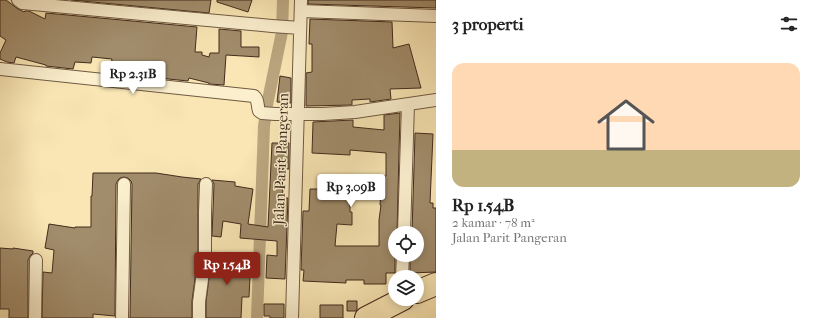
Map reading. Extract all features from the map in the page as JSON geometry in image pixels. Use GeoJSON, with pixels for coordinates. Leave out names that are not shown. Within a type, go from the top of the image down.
{"type":"FeatureCollection","features":[{"type":"Feature","properties":{"kind":"highway"},"geometry":{"type":"LineString","coordinates":[[424,289],[436,284]]}},
{"type":"Feature","properties":{"kind":"highway"},"geometry":{"type":"LineString","coordinates":[[366,318],[389,306]]}},
{"type":"Feature","properties":{"kind":"street"},"geometry":{"type":"LineString","coordinates":[[18,0],[22,3],[296,27]]}},
{"type":"Feature","properties":{"kind":"street"},"geometry":{"type":"LineString","coordinates":[[301,6],[436,16]]}},
{"type":"Feature","properties":{"kind":"street","name":"Jalan Parit Pangeran"},"geometry":{"type":"LineString","coordinates":[[292,318],[298,114],[296,27],[301,6]]}},
{"type":"Feature","properties":{"kind":"street"},"geometry":{"type":"LineString","coordinates":[[0,69],[254,96],[257,98],[259,111],[262,113],[276,114],[355,112],[436,100]]}},
{"type":"Feature","properties":{"kind":"street"},"geometry":{"type":"LineString","coordinates":[[404,226],[408,104]]}},
{"type":"Feature","properties":{"kind":"street"},"geometry":{"type":"LineString","coordinates":[[122,318],[124,184]]}},
{"type":"Feature","properties":{"kind":"street"},"geometry":{"type":"LineString","coordinates":[[199,318],[205,256],[206,184]]}},
{"type":"Feature","properties":{"kind":"street"},"geometry":{"type":"LineString","coordinates":[[35,318],[36,260]]}},
{"type":"Feature","properties":{"kind":"building"},"geometry":{"type":"Polygon","coordinates":[[[0,0],[6,0],[24,12],[29,11],[45,19],[46,13],[197,27],[195,52],[202,52],[202,55],[209,57],[210,53],[219,53],[219,29],[241,31],[241,47],[259,47],[259,57],[226,55],[224,85],[209,84],[189,78],[188,81],[110,73],[112,59],[92,57],[91,63],[75,62],[73,69],[46,66],[16,57],[14,63],[7,62],[0,59],[0,53],[6,40],[0,36],[0,0]]]}},
{"type":"Feature","properties":{"kind":"building"},"geometry":{"type":"Polygon","coordinates":[[[71,0],[211,0],[209,13],[71,0]]]}},
{"type":"Feature","properties":{"kind":"building"},"geometry":{"type":"Polygon","coordinates":[[[217,0],[252,0],[248,12],[217,2],[217,0]]]}},
{"type":"Feature","properties":{"kind":"building"},"geometry":{"type":"Polygon","coordinates":[[[308,0],[436,0],[436,8],[308,4],[308,0]]]}},
{"type":"Feature","properties":{"kind":"building"},"geometry":{"type":"Polygon","coordinates":[[[310,19],[392,22],[393,48],[409,44],[421,88],[390,89],[391,99],[370,102],[370,99],[352,100],[352,105],[306,106],[306,73],[312,72],[312,44],[309,44],[310,19]]]}},
{"type":"Feature","properties":{"kind":"building"},"geometry":{"type":"Polygon","coordinates":[[[280,76],[291,78],[291,103],[277,102],[280,76]]]}},
{"type":"Feature","properties":{"kind":"building"},"geometry":{"type":"Polygon","coordinates":[[[400,113],[397,226],[388,226],[388,262],[395,262],[395,270],[388,270],[388,273],[386,273],[386,284],[364,284],[364,280],[346,280],[346,283],[303,281],[304,270],[301,270],[303,211],[309,211],[310,189],[329,189],[328,180],[350,180],[350,212],[352,212],[352,225],[337,224],[335,246],[379,246],[381,191],[383,191],[384,176],[386,176],[386,153],[350,150],[350,155],[312,153],[313,122],[353,120],[353,127],[384,130],[384,115],[400,113]]]}},
{"type":"Feature","properties":{"kind":"building"},"geometry":{"type":"Polygon","coordinates":[[[415,133],[433,134],[430,203],[433,203],[433,208],[436,208],[436,272],[424,272],[424,270],[410,270],[410,262],[424,262],[424,226],[412,226],[415,133]]]}},
{"type":"Feature","properties":{"kind":"building"},"geometry":{"type":"Polygon","coordinates":[[[272,143],[289,143],[289,169],[282,169],[283,198],[288,198],[285,279],[266,278],[267,255],[277,256],[277,241],[240,238],[241,224],[223,221],[221,237],[212,236],[214,184],[212,180],[235,182],[235,186],[253,189],[248,224],[268,227],[272,143]]]}},
{"type":"Feature","properties":{"kind":"building"},"geometry":{"type":"Polygon","coordinates":[[[93,173],[156,173],[201,179],[198,184],[198,256],[192,301],[192,318],[130,318],[132,184],[128,178],[124,177],[120,178],[116,184],[115,316],[93,314],[93,318],[42,318],[43,272],[52,273],[54,250],[45,248],[49,224],[75,228],[91,227],[93,173]]]}},
{"type":"Feature","properties":{"kind":"building"},"geometry":{"type":"Polygon","coordinates":[[[0,248],[33,251],[28,260],[28,318],[9,318],[9,309],[0,309],[0,248]]]}},
{"type":"Feature","properties":{"kind":"building"},"geometry":{"type":"Polygon","coordinates":[[[212,254],[248,255],[247,277],[250,277],[249,297],[242,297],[241,318],[206,318],[206,302],[212,254]]]}},
{"type":"Feature","properties":{"kind":"building"},"geometry":{"type":"Polygon","coordinates":[[[347,301],[357,301],[356,311],[347,311],[347,301]]]}},
{"type":"Feature","properties":{"kind":"building"},"geometry":{"type":"Polygon","coordinates":[[[264,304],[284,304],[284,318],[270,318],[270,316],[264,316],[264,304]]]}},
{"type":"Feature","properties":{"kind":"building"},"geometry":{"type":"Polygon","coordinates":[[[320,305],[343,305],[343,318],[320,318],[320,305]]]}},
{"type":"Feature","properties":{"kind":"waterway"},"geometry":{"type":"LineString","coordinates":[[257,318],[264,126],[282,32],[283,0]]}}]}
